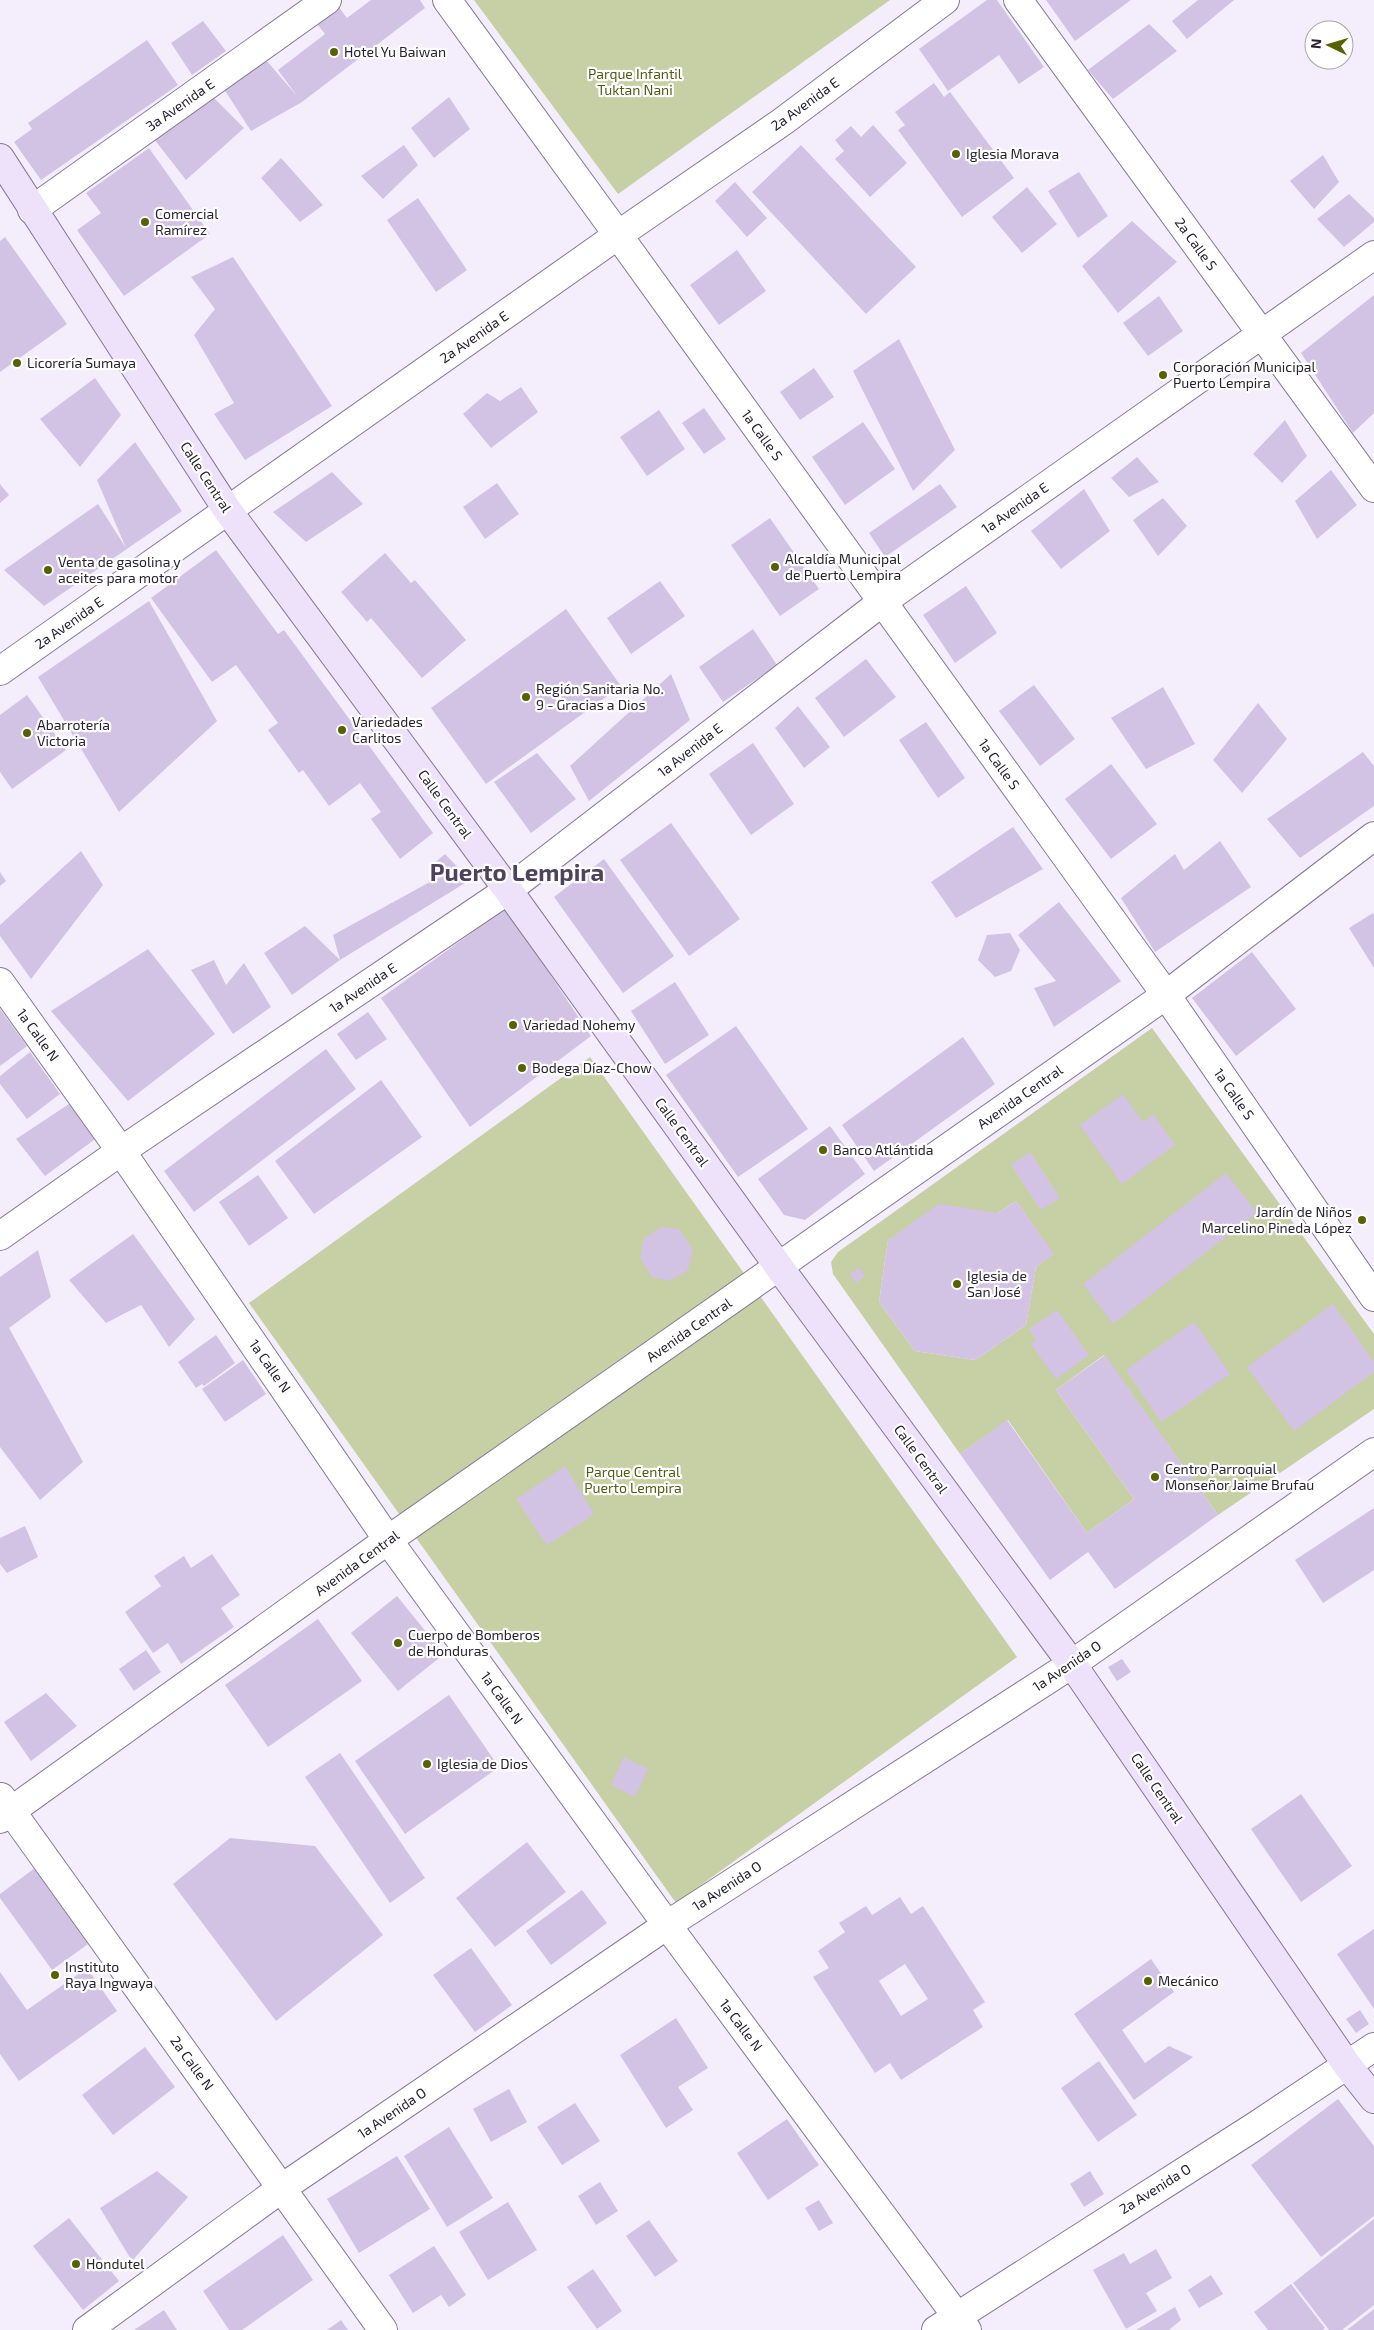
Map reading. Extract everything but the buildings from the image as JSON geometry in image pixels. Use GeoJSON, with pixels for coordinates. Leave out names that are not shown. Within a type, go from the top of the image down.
{"type":"FeatureCollection","features":[{"type":"Feature","properties":{"kind":"street","name":"3a Avenida E"},"geometry":{"type":"LineString","coordinates":[[32,210],[327,0]]}},
{"type":"Feature","properties":{"kind":"street","name":"1a Calle S"},"geometry":{"type":"LineString","coordinates":[[447,0],[1166,995],[1374,1298]]}},
{"type":"Feature","properties":{"kind":"street","name":"2a Avenida E"},"geometry":{"type":"LineString","coordinates":[[0,671],[618,235],[782,122],[945,0]]}},
{"type":"Feature","properties":{"kind":"street","name":"2a Calle S"},"geometry":{"type":"LineString","coordinates":[[1018,0],[1374,488]]}},
{"type":"Feature","properties":{"kind":"street","name":"Calle Central"},"geometry":{"type":"LineString","coordinates":[[0,158],[228,511],[508,890],[779,1267],[1072,1664],[1347,2065],[1374,2099]]}},
{"type":"Feature","properties":{"kind":"street","name":"1a Avenida E"},"geometry":{"type":"LineString","coordinates":[[0,1236],[121,1151],[508,890],[882,602],[1374,255]]}},
{"type":"Feature","properties":{"kind":"street","name":"Avenida Central"},"geometry":{"type":"LineString","coordinates":[[4,1809],[1166,995],[1374,836]]}},
{"type":"Feature","properties":{"kind":"street","name":"1a Calle N"},"geometry":{"type":"LineString","coordinates":[[0,982],[121,1151],[388,1540],[667,1925],[953,2325]]}},
{"type":"Feature","properties":{"kind":"street","name":"1a Avenida O"},"geometry":{"type":"LineString","coordinates":[[87,2330],[282,2188],[667,1925],[1072,1664],[1374,1452]]}},
{"type":"Feature","properties":{"kind":"street","name":"2a Calle N"},"geometry":{"type":"LineString","coordinates":[[4,1809],[282,2188],[383,2330]]}},
{"type":"Feature","properties":{"kind":"street","name":"2a Avenida O"},"geometry":{"type":"LineString","coordinates":[[953,2325],[1374,2047]]}},
{"type":"Feature","properties":{"kind":"green space","name":"Parque Infantil Tuktan Nani"},"geometry":{"type":"Polygon","coordinates":[[[474,0],[890,0],[618,194],[474,0]]]}},
{"type":"Feature","properties":{"kind":"green space"},"geometry":{"type":"Polygon","coordinates":[[[1152,1028],[1374,1334],[1374,1409],[1218,1515],[1104,1355],[1056,1390],[1134,1499],[1087,1533],[1008,1420],[960,1454],[833,1274],[831,1262],[838,1252],[1152,1028]],[[1016,1201],[998,1213],[888,1240],[879,1302],[915,1351],[975,1360],[1026,1325],[1036,1267],[1053,1254],[1016,1201]]]}},
{"type":"Feature","properties":{"kind":"green space","name":"Parque Central Puerto Lempira"},"geometry":{"type":"Polygon","coordinates":[[[590,1057],[1017,1657],[676,1903],[249,1303],[590,1057]]]}},
{"type":"Feature","properties":{"kind":"place","name":"Hotel Yu Baiwan"},"geometry":{"type":"Point","coordinates":[334,52]}},
{"type":"Feature","properties":{"kind":"place","name":"Iglesia Morava"},"geometry":{"type":"Point","coordinates":[956,154]}},
{"type":"Feature","properties":{"kind":"place","name":"Comercial Ramírez"},"geometry":{"type":"Point","coordinates":[145,222]}},
{"type":"Feature","properties":{"kind":"place","name":"Licorería Sumaya"},"geometry":{"type":"Point","coordinates":[17,363]}},
{"type":"Feature","properties":{"kind":"place","name":"Corporación Municipal Puerto Lempira"},"geometry":{"type":"Point","coordinates":[1163,375]}},
{"type":"Feature","properties":{"kind":"place","name":"Alcaldía Municipal de Puerto Lempira"},"geometry":{"type":"Point","coordinates":[775,567]}},
{"type":"Feature","properties":{"kind":"place","name":"Venta de gasolina y aceites para motor"},"geometry":{"type":"Point","coordinates":[48,570]}},
{"type":"Feature","properties":{"kind":"place","name":"Región Sanitaria No. 9 - Gracias a Dios"},"geometry":{"type":"Point","coordinates":[526,697]}},
{"type":"Feature","properties":{"kind":"place","name":"Variedades Carlitos"},"geometry":{"type":"Point","coordinates":[342,730]}},
{"type":"Feature","properties":{"kind":"place","name":"Abarrotería Victoria"},"geometry":{"type":"Point","coordinates":[27,733]}},
{"type":"Feature","properties":{"kind":"place","name":"Variedad Nohemy"},"geometry":{"type":"Point","coordinates":[513,1025]}},
{"type":"Feature","properties":{"kind":"place","name":"Bodega Díaz-Chow"},"geometry":{"type":"Point","coordinates":[522,1068]}},
{"type":"Feature","properties":{"kind":"place","name":"Banco Atlántida"},"geometry":{"type":"Point","coordinates":[823,1150]}},
{"type":"Feature","properties":{"kind":"place","name":"Jardín de Niños Marcelino Pineda López"},"geometry":{"type":"Point","coordinates":[1362,1220]}},
{"type":"Feature","properties":{"kind":"place","name":"Iglesia de San José"},"geometry":{"type":"Point","coordinates":[957,1284]}},
{"type":"Feature","properties":{"kind":"place","name":"Centro Parroquial Monseñor Jaime Brufau"},"geometry":{"type":"Point","coordinates":[1155,1477]}},
{"type":"Feature","properties":{"kind":"place","name":"Cuerpo de Bomberos de Honduras"},"geometry":{"type":"Point","coordinates":[398,1643]}},
{"type":"Feature","properties":{"kind":"place","name":"Iglesia de Dios"},"geometry":{"type":"Point","coordinates":[427,1764]}},
{"type":"Feature","properties":{"kind":"place","name":"Instituto Raya Ingwaya"},"geometry":{"type":"Point","coordinates":[55,1975]}},
{"type":"Feature","properties":{"kind":"place","name":"Mecánico"},"geometry":{"type":"Point","coordinates":[1148,1981]}},
{"type":"Feature","properties":{"kind":"place","name":"Hondutel"},"geometry":{"type":"Point","coordinates":[76,2264]}},
{"type":"Feature","properties":{"kind":"district","name":"Puerto Lempira"},"geometry":{"type":"Point","coordinates":[517,873]}}]}
